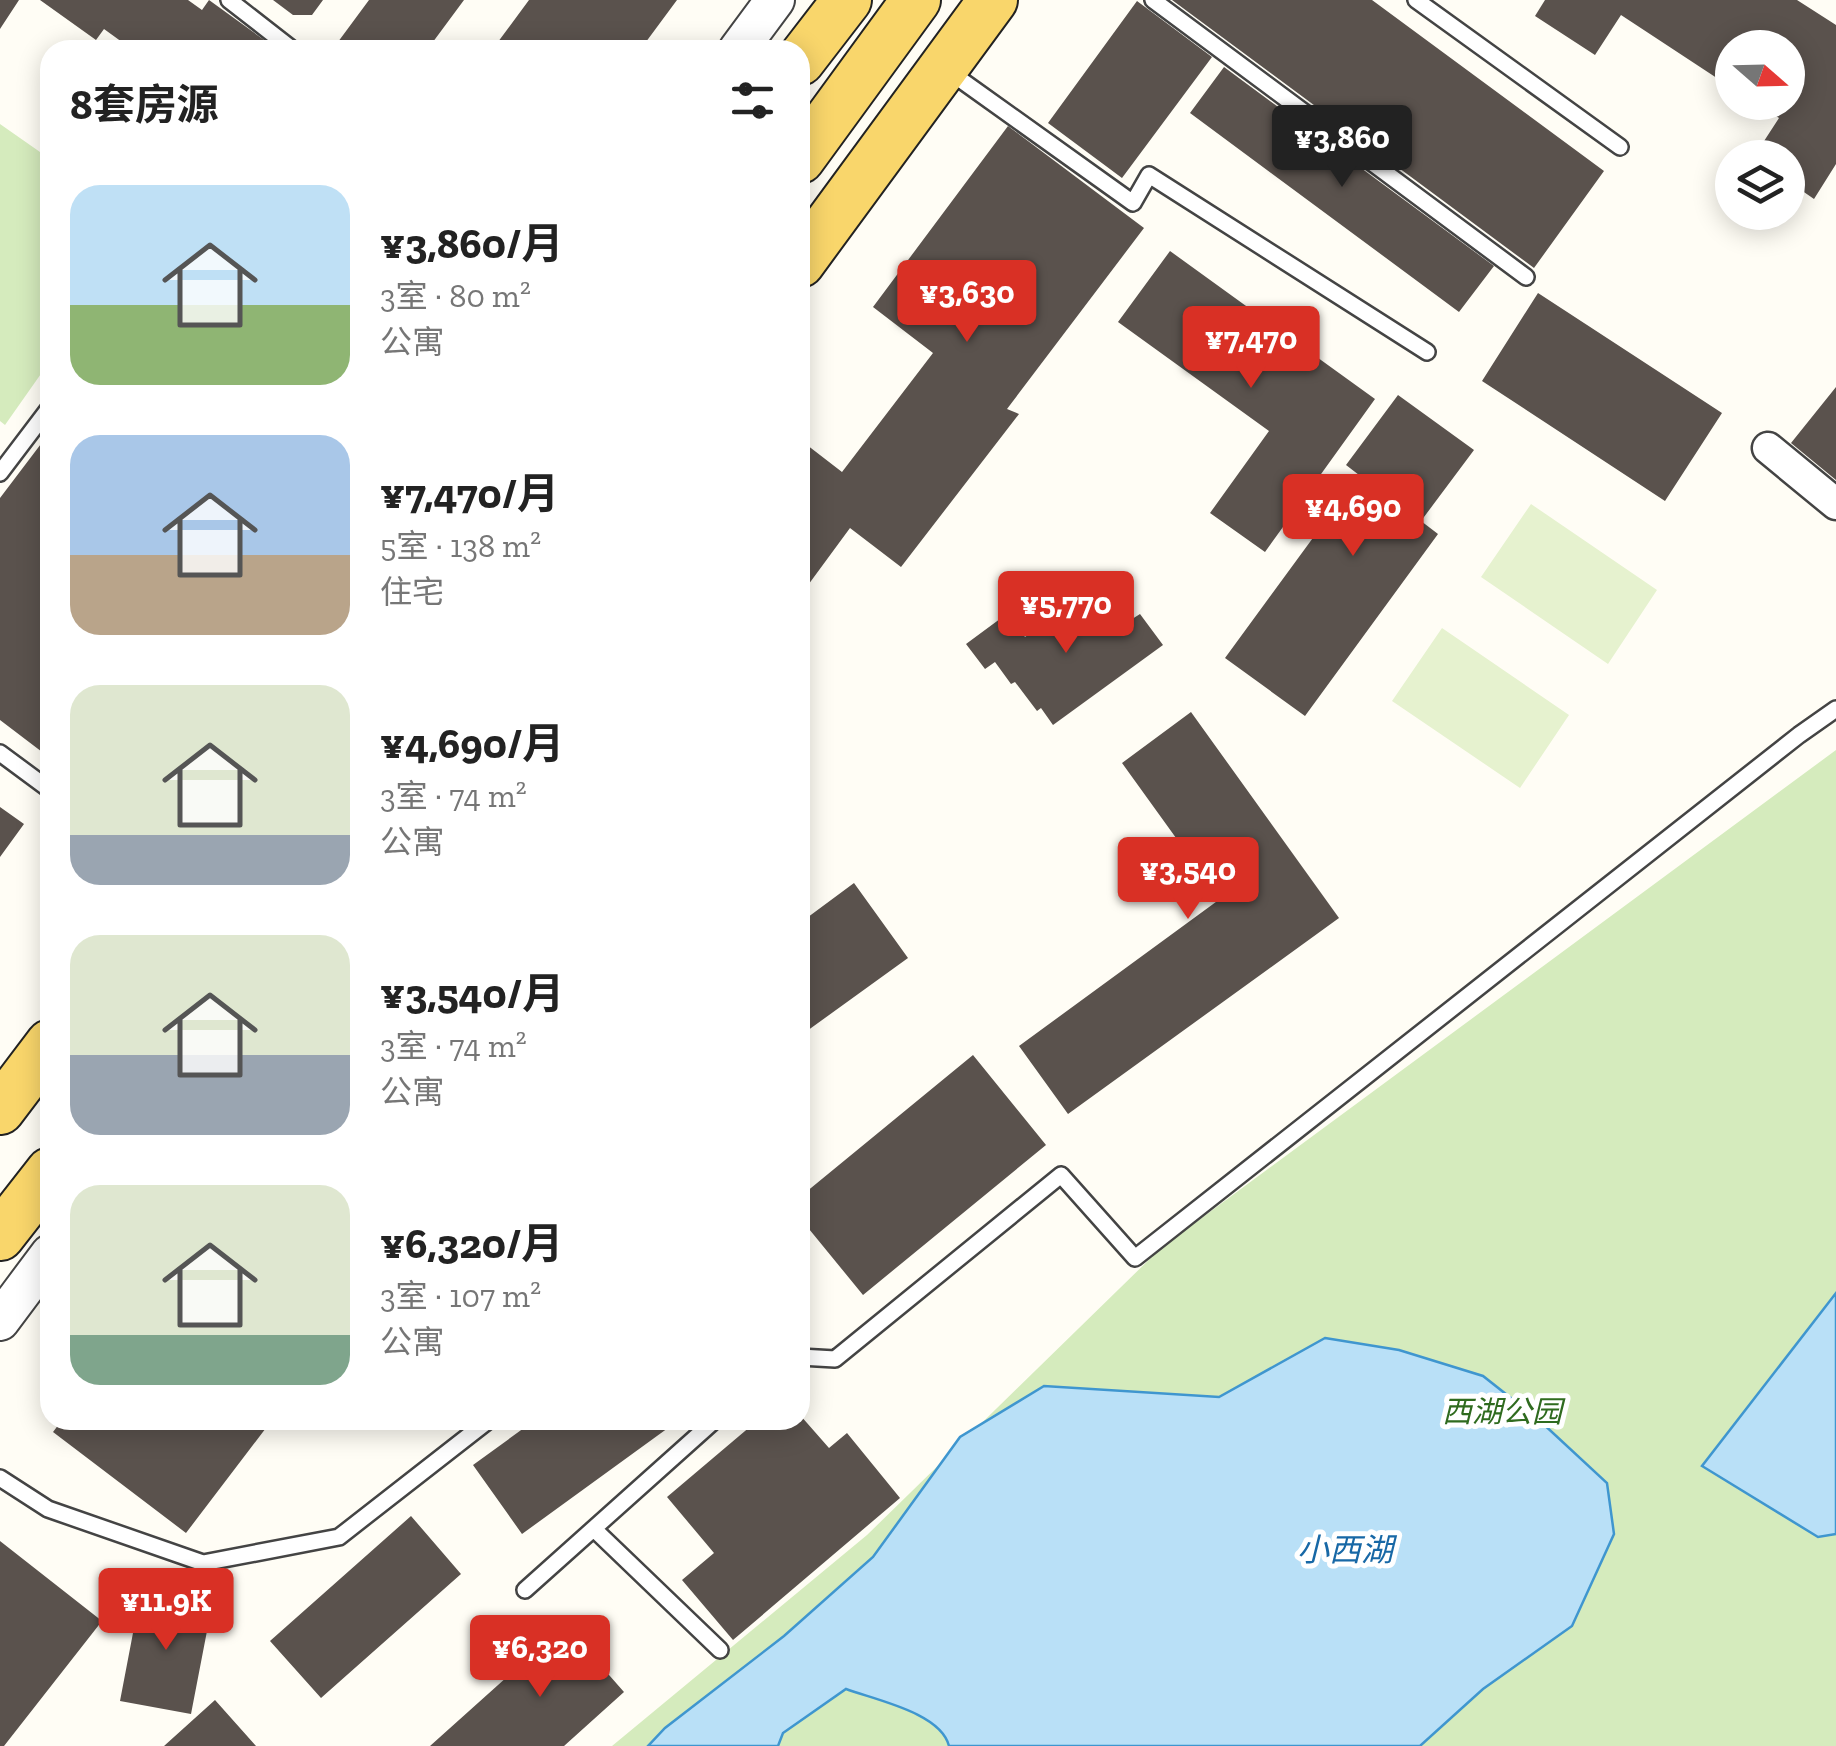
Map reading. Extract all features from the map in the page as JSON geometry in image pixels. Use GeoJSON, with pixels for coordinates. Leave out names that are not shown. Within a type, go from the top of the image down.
{"type":"FeatureCollection","features":[{"type":"Feature","properties":{"kind":"main road"},"geometry":{"type":"LineString","coordinates":[[810,46],[844,0]]}},
{"type":"Feature","properties":{"kind":"main road"},"geometry":{"type":"LineString","coordinates":[[810,145],[916,0]]}},
{"type":"Feature","properties":{"kind":"main road"},"geometry":{"type":"LineString","coordinates":[[810,250],[992,4]]}},
{"type":"Feature","properties":{"kind":"main road"},"geometry":{"type":"LineString","coordinates":[[0,1110],[40,1057]]}},
{"type":"Feature","properties":{"kind":"main road"},"geometry":{"type":"LineString","coordinates":[[0,1236],[40,1185]]}},
{"type":"Feature","properties":{"kind":"street"},"geometry":{"type":"LineString","coordinates":[[745,40],[775,0]]}},
{"type":"Feature","properties":{"kind":"street"},"geometry":{"type":"LineString","coordinates":[[1768,448],[1836,504]]}},
{"type":"Feature","properties":{"kind":"street"},"geometry":{"type":"LineString","coordinates":[[0,1321],[40,1267]]}},
{"type":"Feature","properties":{"kind":"lane"},"geometry":{"type":"LineString","coordinates":[[229,0],[280,40]]}},
{"type":"Feature","properties":{"kind":"lane"},"geometry":{"type":"LineString","coordinates":[[1152,0],[1526,277]]}},
{"type":"Feature","properties":{"kind":"lane"},"geometry":{"type":"LineString","coordinates":[[1416,0],[1620,148]]}},
{"type":"Feature","properties":{"kind":"lane"},"geometry":{"type":"LineString","coordinates":[[944,68],[1132,203],[1148,176],[1427,352]]}},
{"type":"Feature","properties":{"kind":"lane"},"geometry":{"type":"LineString","coordinates":[[0,473],[40,420]]}},
{"type":"Feature","properties":{"kind":"lane"},"geometry":{"type":"LineString","coordinates":[[810,1358],[835,1358],[1060,1175],[1135,1258],[1836,709]]}},
{"type":"Feature","properties":{"kind":"lane"},"geometry":{"type":"LineString","coordinates":[[0,753],[40,783]]}},
{"type":"Feature","properties":{"kind":"lane"},"geometry":{"type":"LineString","coordinates":[[0,1478],[48,1508],[202,1562],[339,1537],[475,1430]]}},
{"type":"Feature","properties":{"kind":"lane"},"geometry":{"type":"LineString","coordinates":[[525,1590],[705,1430]]}},
{"type":"Feature","properties":{"kind":"lane"},"geometry":{"type":"LineString","coordinates":[[594,1528],[720,1650]]}},
{"type":"Feature","properties":{"kind":"green space"},"geometry":{"type":"Polygon","coordinates":[[[0,124],[40,152],[40,375],[5,425],[0,421],[0,124]]]}},
{"type":"Feature","properties":{"kind":"green space"},"geometry":{"type":"Polygon","coordinates":[[[1531,504],[1657,590],[1608,664],[1481,577],[1531,504]]]}},
{"type":"Feature","properties":{"kind":"green space"},"geometry":{"type":"Polygon","coordinates":[[[1442,628],[1569,715],[1520,788],[1392,701],[1442,628]]]}},
{"type":"Feature","properties":{"kind":"green space","name":"西湖公园"},"geometry":{"type":"Polygon","coordinates":[[[1836,750],[1836,1746],[612,1746],[867,1535],[1161,1248],[1836,750]]]}},
{"type":"Feature","properties":{"kind":"water"},"geometry":{"type":"Polygon","coordinates":[[[1836,1293],[1836,1534],[1818,1537],[1702,1466],[1836,1293]]]}},
{"type":"Feature","properties":{"kind":"water","name":"小西湖"},"geometry":{"type":"Polygon","coordinates":[[[1325,1338],[1399,1350],[1483,1376],[1539,1420],[1607,1483],[1614,1534],[1572,1626],[1483,1689],[1420,1746],[949,1746],[944,1735],[921,1716],[846,1689],[783,1733],[778,1746],[648,1746],[665,1728],[784,1636],[873,1557],[960,1437],[1044,1386],[1219,1397],[1325,1338]]]}},
{"type":"Feature","properties":{"kind":"building"},"geometry":{"type":"Polygon","coordinates":[[[0,0],[19,0],[0,29],[0,0]]]}},
{"type":"Feature","properties":{"kind":"building"},"geometry":{"type":"Polygon","coordinates":[[[40,0],[188,0],[202,10],[209,0],[264,40],[119,40],[104,29],[96,40],[40,0]]]}},
{"type":"Feature","properties":{"kind":"building"},"geometry":{"type":"Polygon","coordinates":[[[273,0],[323,0],[312,15],[293,15],[273,0]]]}},
{"type":"Feature","properties":{"kind":"building"},"geometry":{"type":"Polygon","coordinates":[[[369,0],[464,0],[434,40],[339,40],[369,0]]]}},
{"type":"Feature","properties":{"kind":"building"},"geometry":{"type":"Polygon","coordinates":[[[529,0],[677,0],[647,40],[499,40],[529,0]]]}},
{"type":"Feature","properties":{"kind":"building"},"geometry":{"type":"Polygon","coordinates":[[[1172,0],[1372,0],[1604,171],[1534,268],[1172,0]]]}},
{"type":"Feature","properties":{"kind":"building"},"geometry":{"type":"Polygon","coordinates":[[[1545,0],[1797,0],[1836,25],[1836,164],[1814,199],[1805,193],[1805,140],[1765,140],[1778,120],[1805,120],[1805,30],[1715,30],[1715,77],[1621,15],[1595,55],[1535,16],[1545,0]]]}},
{"type":"Feature","properties":{"kind":"building"},"geometry":{"type":"Polygon","coordinates":[[[1137,1],[1212,57],[1122,178],[1048,123],[1137,1]]]}},
{"type":"Feature","properties":{"kind":"building"},"geometry":{"type":"Polygon","coordinates":[[[1224,67],[1494,266],[1459,312],[1190,113],[1224,67]]]}},
{"type":"Feature","properties":{"kind":"building"},"geometry":{"type":"Polygon","coordinates":[[[1008,126],[1144,228],[1007,409],[1019,414],[901,567],[850,528],[810,582],[810,447],[842,472],[933,353],[873,307],[1008,126]]]}},
{"type":"Feature","properties":{"kind":"building"},"geometry":{"type":"Polygon","coordinates":[[[1170,251],[1375,399],[1265,552],[1210,513],[1269,431],[1118,322],[1170,251]]]}},
{"type":"Feature","properties":{"kind":"building"},"geometry":{"type":"Polygon","coordinates":[[[1538,293],[1722,413],[1665,501],[1482,381],[1538,293]]]}},
{"type":"Feature","properties":{"kind":"building"},"geometry":{"type":"Polygon","coordinates":[[[1836,387],[1836,480],[1791,443],[1836,387]]]}},
{"type":"Feature","properties":{"kind":"building"},"geometry":{"type":"Polygon","coordinates":[[[1398,395],[1474,450],[1421,521],[1438,534],[1305,716],[1225,658],[1359,475],[1346,465],[1398,395]]]}},
{"type":"Feature","properties":{"kind":"building"},"geometry":{"type":"Polygon","coordinates":[[[40,445],[40,750],[0,720],[0,498],[40,445]]]}},
{"type":"Feature","properties":{"kind":"building"},"geometry":{"type":"Polygon","coordinates":[[[1089,605],[1100,620],[1119,606],[1129,621],[1140,614],[1163,645],[1053,725],[1015,682],[1011,684],[995,662],[985,669],[966,644],[1008,613],[1025,637],[1067,607],[1073,617],[1089,605]]]}},
{"type":"Feature","properties":{"kind":"building"},"geometry":{"type":"Polygon","coordinates":[[[1191,712],[1339,918],[1068,1114],[1019,1046],[1220,899],[1122,763],[1191,712]]]}},
{"type":"Feature","properties":{"kind":"building"},"geometry":{"type":"Polygon","coordinates":[[[0,807],[24,824],[0,857],[0,807]]]}},
{"type":"Feature","properties":{"kind":"building"},"geometry":{"type":"Polygon","coordinates":[[[854,883],[908,958],[810,1029],[810,916],[854,883]]]}},
{"type":"Feature","properties":{"kind":"building"},"geometry":{"type":"Polygon","coordinates":[[[973,1055],[1046,1145],[863,1295],[810,1230],[810,1189],[973,1055]]]}},
{"type":"Feature","properties":{"kind":"building"},"geometry":{"type":"Polygon","coordinates":[[[810,1426],[829,1448],[847,1433],[900,1498],[733,1640],[682,1580],[714,1553],[667,1497],[746,1430],[810,1430],[810,1426]]]}},
{"type":"Feature","properties":{"kind":"building"},"geometry":{"type":"Polygon","coordinates":[[[54,1430],[264,1430],[186,1533],[54,1430]]]}},
{"type":"Feature","properties":{"kind":"building"},"geometry":{"type":"Polygon","coordinates":[[[521,1430],[665,1430],[522,1534],[473,1465],[521,1430]]]}},
{"type":"Feature","properties":{"kind":"building"},"geometry":{"type":"Polygon","coordinates":[[[411,1516],[461,1574],[321,1698],[270,1641],[411,1516]]]}},
{"type":"Feature","properties":{"kind":"building"},"geometry":{"type":"Polygon","coordinates":[[[0,1541],[102,1621],[4,1746],[0,1746],[0,1541]]]}},
{"type":"Feature","properties":{"kind":"building"},"geometry":{"type":"Polygon","coordinates":[[[141,1591],[212,1605],[191,1714],[120,1701],[141,1591]]]}},
{"type":"Feature","properties":{"kind":"building"},"geometry":{"type":"Polygon","coordinates":[[[565,1625],[624,1692],[564,1746],[430,1746],[565,1625]]]}},
{"type":"Feature","properties":{"kind":"building"},"geometry":{"type":"Polygon","coordinates":[[[215,1700],[256,1746],[164,1746],[215,1700]]]}}]}
